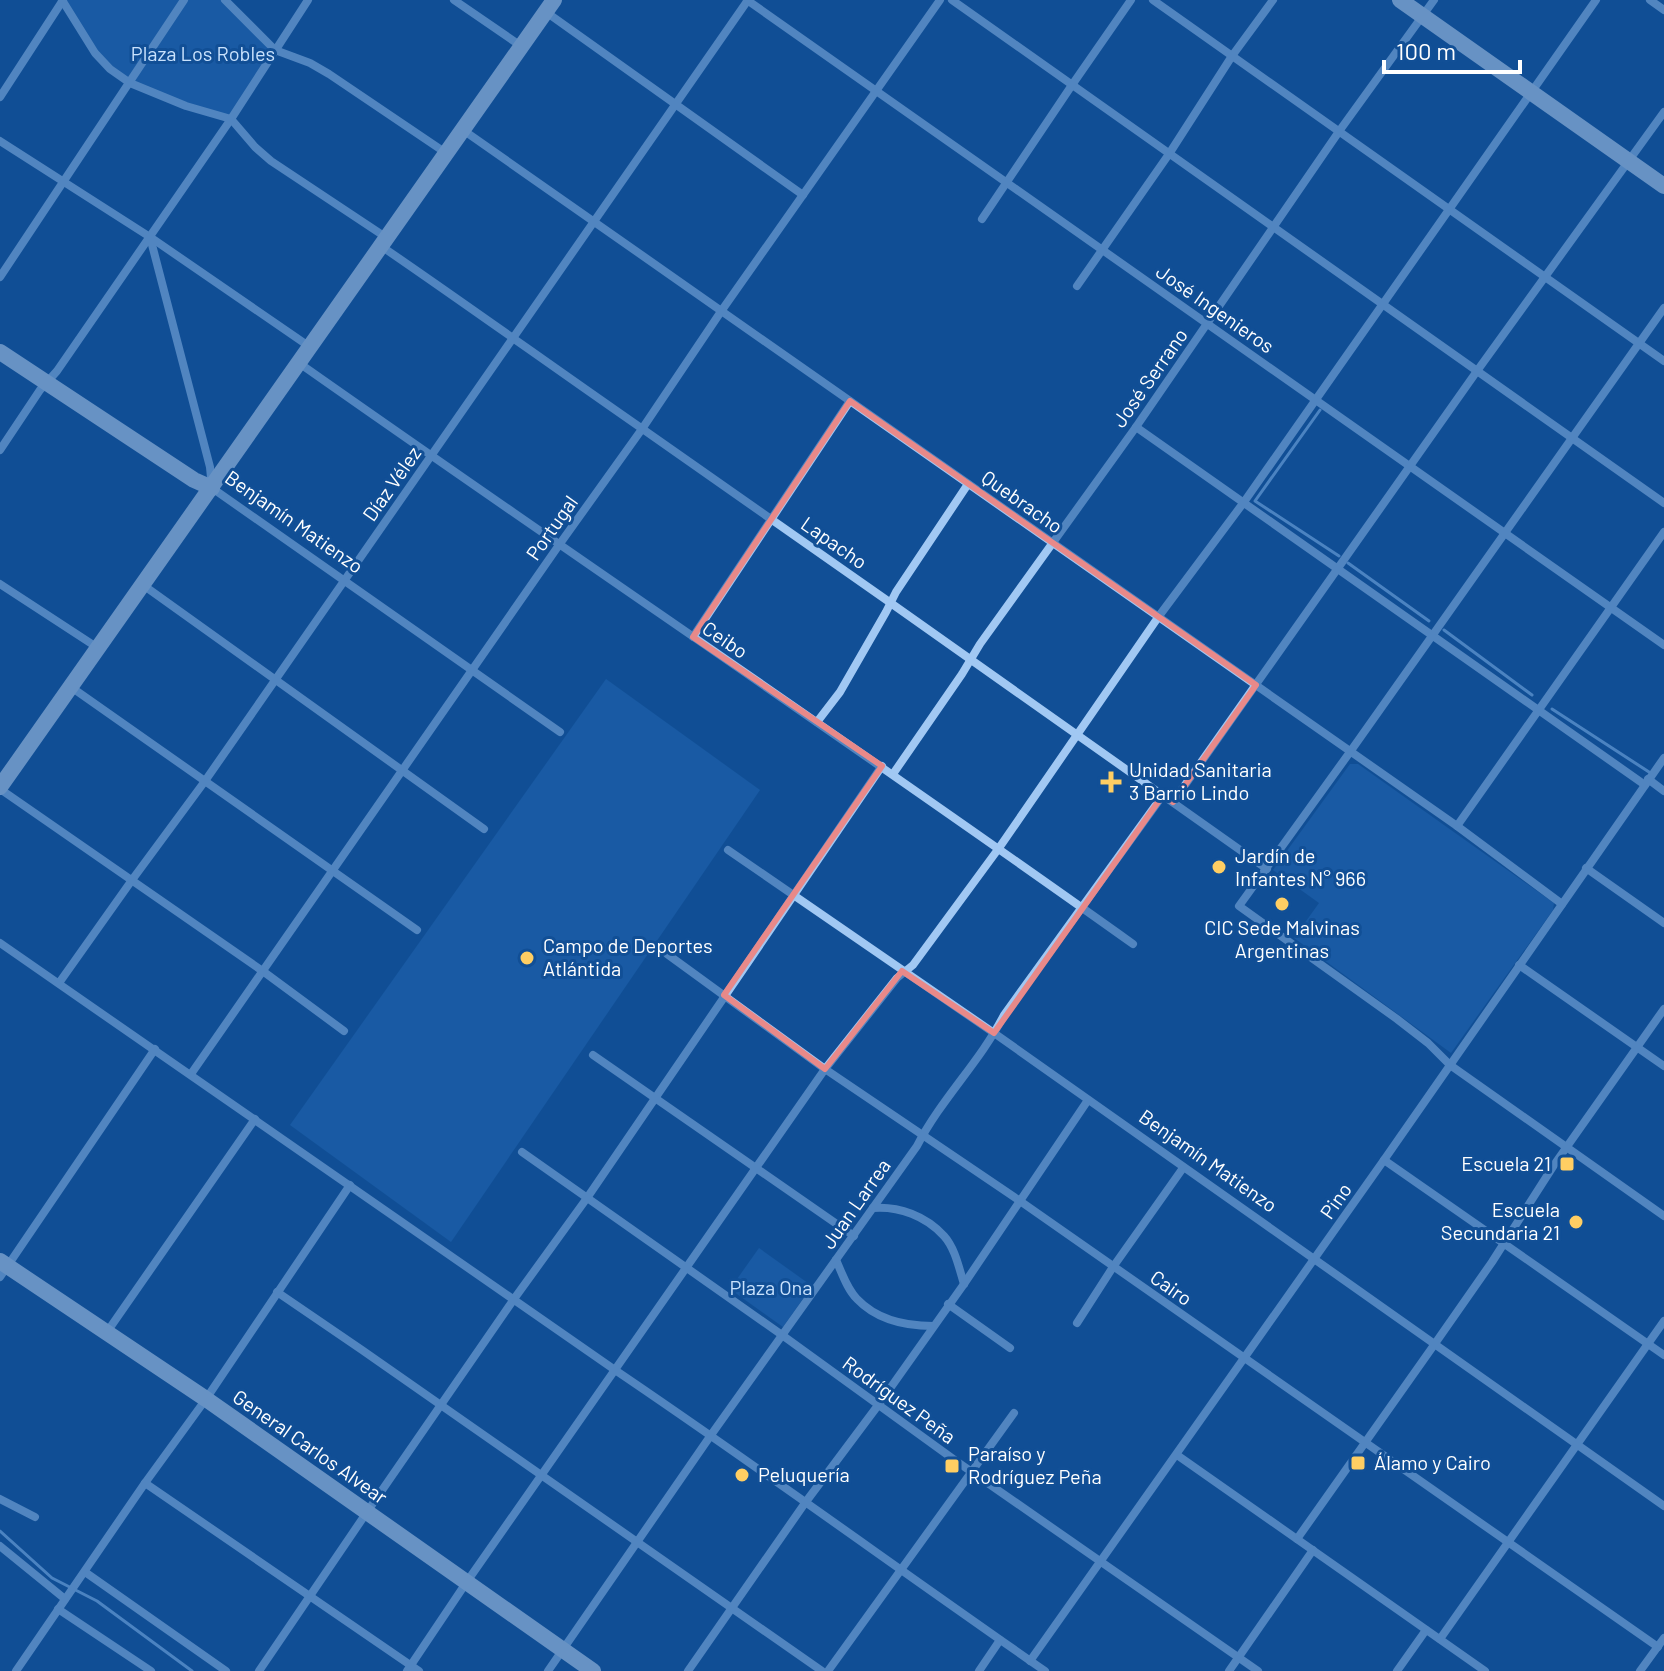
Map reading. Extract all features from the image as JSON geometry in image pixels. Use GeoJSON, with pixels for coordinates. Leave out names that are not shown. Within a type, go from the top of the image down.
{"type":"FeatureCollection","features":[{"type":"Feature","properties":{"kind":"street"},"geometry":{"type":"LineString","coordinates":[[0,97],[63,0],[95,53],[110,69],[130,83],[186,106],[231,119]]}},
{"type":"Feature","properties":{"kind":"street"},"geometry":{"type":"LineString","coordinates":[[0,277],[184,0]]}},
{"type":"Feature","properties":{"kind":"street"},"geometry":{"type":"LineString","coordinates":[[225,0],[275,50],[329,74],[447,153]]}},
{"type":"Feature","properties":{"kind":"street"},"geometry":{"type":"LineString","coordinates":[[0,450],[231,119],[308,0]]}},
{"type":"Feature","properties":{"kind":"street"},"geometry":{"type":"LineString","coordinates":[[454,0],[521,46]]}},
{"type":"Feature","properties":{"kind":"street","name":"José Ingenieros"},"geometry":{"type":"LineString","coordinates":[[748,0],[1664,645]]}},
{"type":"Feature","properties":{"kind":"street","name":"Díaz Vélez"},"geometry":{"type":"LineString","coordinates":[[59,983],[276,680],[748,0]]}},
{"type":"Feature","properties":{"kind":"street","name":"Portugal"},"geometry":{"type":"LineString","coordinates":[[191,1074],[940,0]]}},
{"type":"Feature","properties":{"kind":"street"},"geometry":{"type":"LineString","coordinates":[[952,0],[1664,503]]}},
{"type":"Feature","properties":{"kind":"street"},"geometry":{"type":"LineString","coordinates":[[982,219],[1131,0]]}},
{"type":"Feature","properties":{"kind":"street"},"geometry":{"type":"LineString","coordinates":[[1153,0],[1664,361]]}},
{"type":"Feature","properties":{"kind":"street"},"geometry":{"type":"LineString","coordinates":[[1077,286],[1273,0]]}},
{"type":"Feature","properties":{"kind":"street"},"geometry":{"type":"LineString","coordinates":[[1400,0],[1664,186]]}},
{"type":"Feature","properties":{"kind":"street","name":"José Serrano"},"geometry":{"type":"LineString","coordinates":[[893,774],[1340,130],[1434,0]]}},
{"type":"Feature","properties":{"kind":"street"},"geometry":{"type":"LineString","coordinates":[[145,1483],[412,1669],[466,1583],[825,1069],[897,978],[913,965],[999,848],[1159,616],[1244,502],[1596,0]]}},
{"type":"Feature","properties":{"kind":"street"},"geometry":{"type":"LineString","coordinates":[[1650,0],[1664,10]]}},
{"type":"Feature","properties":{"kind":"street"},"geometry":{"type":"LineString","coordinates":[[344,1031],[0,788],[550,6],[675,105],[803,195]]}},
{"type":"Feature","properties":{"kind":"street"},"geometry":{"type":"LineString","coordinates":[[1173,802],[1664,112]]}},
{"type":"Feature","properties":{"kind":"street","name":"Lapacho"},"geometry":{"type":"LineString","coordinates":[[231,119],[263,155],[514,337],[1267,869]]}},
{"type":"Feature","properties":{"kind":"street","name":"Quebracho"},"geometry":{"type":"LineString","coordinates":[[463,130],[1159,616],[1457,826],[1562,904]]}},
{"type":"Feature","properties":{"kind":"street"},"geometry":{"type":"LineString","coordinates":[[0,141],[150,237],[310,347]]}},
{"type":"Feature","properties":{"kind":"street"},"geometry":{"type":"LineString","coordinates":[[150,237],[210,467],[212,488]]}},
{"type":"Feature","properties":{"kind":"street"},"geometry":{"type":"LineString","coordinates":[[1664,308],[1239,906],[1397,1019],[1450,1065],[1664,1216]]}},
{"type":"Feature","properties":{"kind":"street","name":"Benjamín Matienzo"},"geometry":{"type":"LineString","coordinates":[[0,352],[194,480],[212,488],[560,732]]}},
{"type":"Feature","properties":{"kind":"street","name":"Ceibo"},"geometry":{"type":"LineString","coordinates":[[299,363],[882,766],[1133,944]]}},
{"type":"Feature","properties":{"kind":"street"},"geometry":{"type":"LineString","coordinates":[[693,637],[850,401]]}},
{"type":"Feature","properties":{"kind":"street"},"geometry":{"type":"LineString","coordinates":[[1136,427],[1539,709],[1664,791]]}},
{"type":"Feature","properties":{"kind":"street"},"geometry":{"type":"LineString","coordinates":[[817,722],[840,692],[890,602],[968,484]]}},
{"type":"Feature","properties":{"kind":"street"},"geometry":{"type":"LineString","coordinates":[[1457,826],[1664,532]]}},
{"type":"Feature","properties":{"kind":"street"},"geometry":{"type":"LineString","coordinates":[[0,584],[98,648]]}},
{"type":"Feature","properties":{"kind":"street"},"geometry":{"type":"LineString","coordinates":[[143,585],[484,829]]}},
{"type":"Feature","properties":{"kind":"street"},"geometry":{"type":"LineString","coordinates":[[71,687],[417,930]]}},
{"type":"Feature","properties":{"kind":"street","name":"Pino"},"geometry":{"type":"LineString","coordinates":[[1030,1661],[1245,1359],[1664,758]]}},
{"type":"Feature","properties":{"kind":"street"},"geometry":{"type":"LineString","coordinates":[[259,1671],[882,766]]}},
{"type":"Feature","properties":{"kind":"street","name":"Juan Larrea"},"geometry":{"type":"LineString","coordinates":[[548,1671],[917,1146],[927,1125],[1004,1015],[1163,795]]}},
{"type":"Feature","properties":{"kind":"street","name":"Benjamín Matienzo"},"geometry":{"type":"LineString","coordinates":[[728,850],[994,1033],[1664,1506]]}},
{"type":"Feature","properties":{"kind":"street"},"geometry":{"type":"LineString","coordinates":[[1586,868],[1664,923]]}},
{"type":"Feature","properties":{"kind":"street"},"geometry":{"type":"LineString","coordinates":[[0,943],[711,1435],[1045,1671]]}},
{"type":"Feature","properties":{"kind":"street","name":"Cairo"},"geometry":{"type":"LineString","coordinates":[[667,954],[825,1069],[1020,1201],[1658,1647]]}},
{"type":"Feature","properties":{"kind":"street"},"geometry":{"type":"LineString","coordinates":[[1519,965],[1664,1066]]}},
{"type":"Feature","properties":{"kind":"street"},"geometry":{"type":"LineString","coordinates":[[1297,1539],[1664,1009]]}},
{"type":"Feature","properties":{"kind":"street"},"geometry":{"type":"LineString","coordinates":[[2,1268],[155,1049]]}},
{"type":"Feature","properties":{"kind":"street"},"geometry":{"type":"LineString","coordinates":[[593,1055],[854,1236]]}},
{"type":"Feature","properties":{"kind":"street"},"geometry":{"type":"LineString","coordinates":[[688,1671],[964,1284],[1088,1100]]}},
{"type":"Feature","properties":{"kind":"street"},"geometry":{"type":"LineString","coordinates":[[107,1333],[255,1119]]}},
{"type":"Feature","properties":{"kind":"street","name":"Rodríguez Peña"},"geometry":{"type":"LineString","coordinates":[[522,1152],[1258,1671]]}},
{"type":"Feature","properties":{"kind":"street"},"geometry":{"type":"LineString","coordinates":[[1384,1160],[1664,1355]]}},
{"type":"Feature","properties":{"kind":"street"},"geometry":{"type":"LineString","coordinates":[[1077,1323],[1183,1168]]}},
{"type":"Feature","properties":{"kind":"street"},"geometry":{"type":"LineString","coordinates":[[16,1671],[206,1399],[350,1185]]}},
{"type":"Feature","properties":{"kind":"street"},"geometry":{"type":"LineString","coordinates":[[873,1208],[890,1207],[903,1211],[944,1236],[964,1284]]}},
{"type":"Feature","properties":{"kind":"street"},"geometry":{"type":"LineString","coordinates":[[836,1260],[847,1285],[869,1309],[898,1323],[933,1326]]}},
{"type":"Feature","properties":{"kind":"street","name":"General Carlos Alvear"},"geometry":{"type":"LineString","coordinates":[[2,1268],[206,1399],[593,1671]]}},
{"type":"Feature","properties":{"kind":"street"},"geometry":{"type":"LineString","coordinates":[[277,1292],[822,1671]]}},
{"type":"Feature","properties":{"kind":"street"},"geometry":{"type":"LineString","coordinates":[[948,1304],[1010,1348]]}},
{"type":"Feature","properties":{"kind":"street"},"geometry":{"type":"LineString","coordinates":[[1440,1639],[1664,1321]]}},
{"type":"Feature","properties":{"kind":"street"},"geometry":{"type":"LineString","coordinates":[[828,1671],[1014,1413]]}},
{"type":"Feature","properties":{"kind":"street"},"geometry":{"type":"LineString","coordinates":[[1177,1455],[1485,1671]]}},
{"type":"Feature","properties":{"kind":"street"},"geometry":{"type":"LineString","coordinates":[[0,1499],[35,1517]]}},
{"type":"Feature","properties":{"kind":"street"},"geometry":{"type":"LineString","coordinates":[[0,1546],[67,1597]]}},
{"type":"Feature","properties":{"kind":"street"},"geometry":{"type":"LineString","coordinates":[[1229,1671],[1313,1550]]}},
{"type":"Feature","properties":{"kind":"street"},"geometry":{"type":"LineString","coordinates":[[85,1572],[226,1671]]}},
{"type":"Feature","properties":{"kind":"street"},"geometry":{"type":"LineString","coordinates":[[58,1609],[137,1667],[151,1671]]}},
{"type":"Feature","properties":{"kind":"street"},"geometry":{"type":"LineString","coordinates":[[1397,1671],[1426,1630]]}},
{"type":"Feature","properties":{"kind":"street"},"geometry":{"type":"LineString","coordinates":[[1640,1671],[1664,1638]]}},
{"type":"Feature","properties":{"kind":"street"},"geometry":{"type":"LineString","coordinates":[[979,1671],[1000,1640]]}},
{"type":"Feature","properties":{"kind":"highlighted area"},"geometry":{"type":"Polygon","coordinates":[[[850,401],[1256,685],[1173,802],[1163,795],[994,1033],[902,971],[825,1069],[724,995],[882,766],[693,637],[850,401]]]}},
{"type":"Feature","properties":{"kind":"green space","name":"Plaza Los Robles"},"geometry":{"type":"Polygon","coordinates":[[[62,0],[225,0],[275,50],[231,119],[186,106],[110,69],[62,0]]]}},
{"type":"Feature","properties":{"kind":"green space","name":"Campo de Deportes Atlántida"},"geometry":{"type":"Polygon","coordinates":[[[606,679],[760,790],[451,1242],[290,1125],[606,679]]]}},
{"type":"Feature","properties":{"kind":"green space"},"geometry":{"type":"Polygon","coordinates":[[[1350,764],[1358,764],[1554,903],[1553,910],[1451,1053],[1294,938],[1319,903],[1273,870],[1350,764]]]}},
{"type":"Feature","properties":{"kind":"green space","name":"Plaza Ona"},"geometry":{"type":"Polygon","coordinates":[[[759,1248],[812,1286],[783,1327],[730,1289],[759,1248]]]}},
{"type":"Feature","properties":{"kind":"waterway"},"geometry":{"type":"LineString","coordinates":[[1320,410],[1255,501],[1339,556]]}},
{"type":"Feature","properties":{"kind":"waterway"},"geometry":{"type":"LineString","coordinates":[[1348,563],[1429,621]]}},
{"type":"Feature","properties":{"kind":"waterway"},"geometry":{"type":"LineString","coordinates":[[1444,630],[1532,695]]}},
{"type":"Feature","properties":{"kind":"waterway"},"geometry":{"type":"LineString","coordinates":[[1552,709],[1649,772]]}},
{"type":"Feature","properties":{"kind":"waterway"},"geometry":{"type":"LineString","coordinates":[[0,1531],[52,1578],[97,1601],[192,1671]]}},
{"type":"Feature","properties":{"kind":"place","name":"Unidad Sanitaria 3 Barrio Lindo"},"geometry":{"type":"Point","coordinates":[1111,782]}},
{"type":"Feature","properties":{"kind":"place","name":"Jardín de Infantes N° 966"},"geometry":{"type":"Point","coordinates":[1219,867]}},
{"type":"Feature","properties":{"kind":"place","name":"CIC Sede Malvinas Argentinas"},"geometry":{"type":"Point","coordinates":[1282,904]}},
{"type":"Feature","properties":{"kind":"place","name":"Campo de Deportes Atlántida"},"geometry":{"type":"Point","coordinates":[527,958]}},
{"type":"Feature","properties":{"kind":"place","name":"Escuela 21"},"geometry":{"type":"Point","coordinates":[1567,1164]}},
{"type":"Feature","properties":{"kind":"place","name":"Escuela Secundaria 21"},"geometry":{"type":"Point","coordinates":[1576,1222]}},
{"type":"Feature","properties":{"kind":"place","name":"Álamo y Cairo"},"geometry":{"type":"Point","coordinates":[1358,1463]}},
{"type":"Feature","properties":{"kind":"place","name":"Paraíso y Rodríguez Peña"},"geometry":{"type":"Point","coordinates":[952,1466]}},
{"type":"Feature","properties":{"kind":"place","name":"Peluquería"},"geometry":{"type":"Point","coordinates":[742,1475]}}]}
